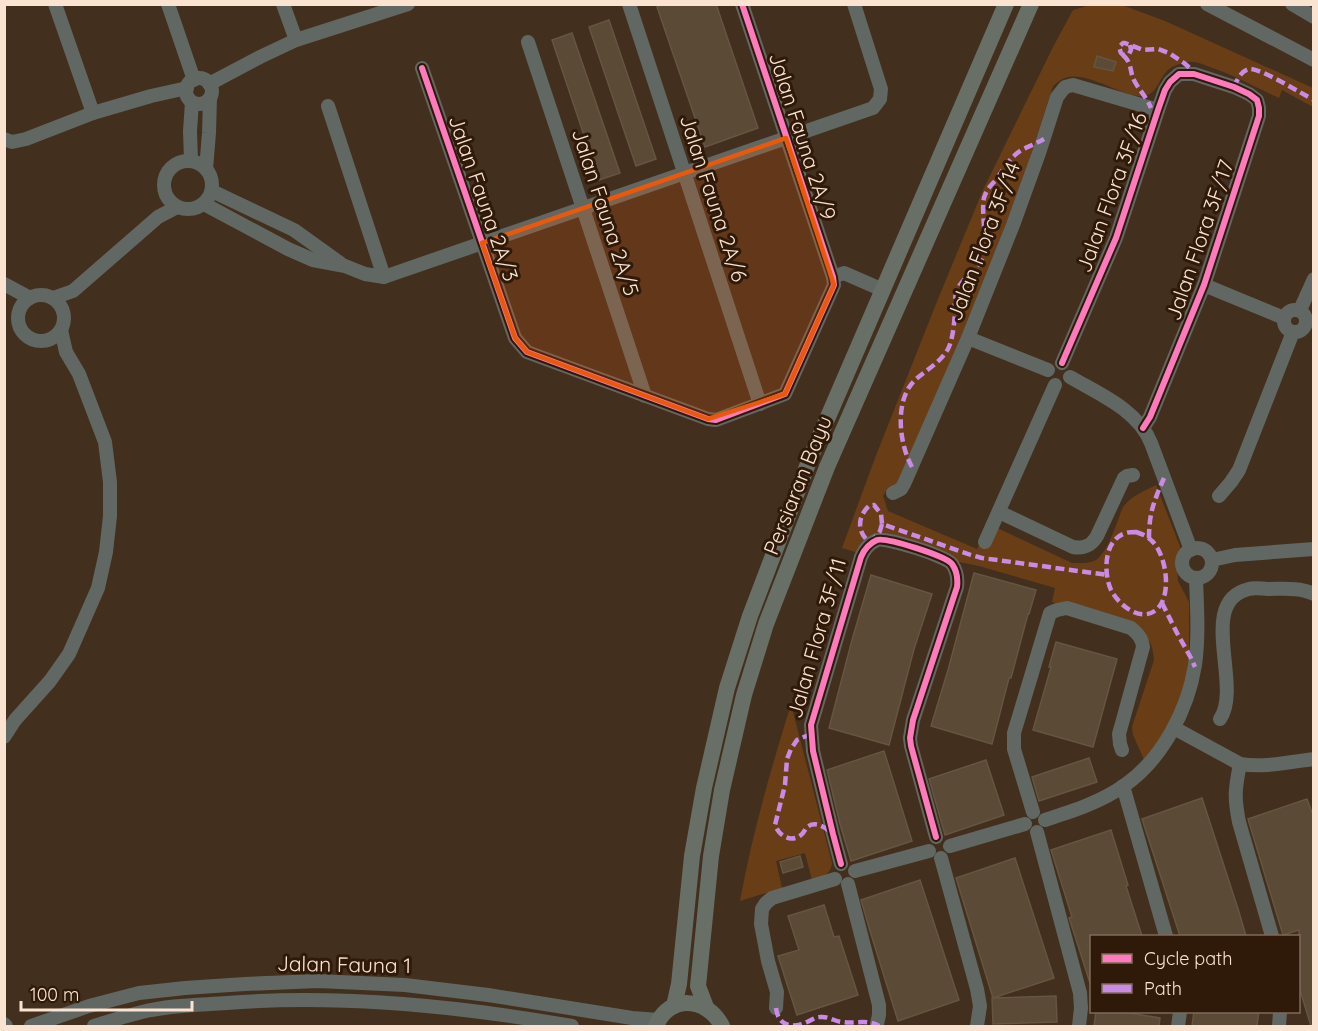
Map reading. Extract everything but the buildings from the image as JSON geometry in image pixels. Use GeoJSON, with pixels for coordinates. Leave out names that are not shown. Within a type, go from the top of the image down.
{"type":"FeatureCollection","features":[{"type":"Feature","properties":{"kind":"main road","name":"Persiaran Bayu"},"geometry":{"type":"LineString","coordinates":[[674,1006],[679,984],[692,856],[704,788],[727,688],[750,616],[809,461],[1006,4]]}},
{"type":"Feature","properties":{"kind":"main road","name":"Persiaran Bayu"},"geometry":{"type":"LineString","coordinates":[[706,1007],[698,986],[711,856],[722,790],[744,694],[766,624],[827,467],[1031,4]]}},
{"type":"Feature","properties":{"kind":"main road"},"geometry":{"type":"LineString","coordinates":[[657,1023],[665,1012],[674,1006],[694,1004],[706,1007],[716,1015],[722,1026]]}},
{"type":"Feature","properties":{"kind":"street"},"geometry":{"type":"LineString","coordinates":[[55,4],[93,112]]}},
{"type":"Feature","properties":{"kind":"street"},"geometry":{"type":"LineString","coordinates":[[168,4],[190,84],[187,96],[192,102],[200,104],[204,103],[209,91],[260,57],[296,40],[400,6]]}},
{"type":"Feature","properties":{"kind":"street"},"geometry":{"type":"LineString","coordinates":[[283,4],[296,40]]}},
{"type":"Feature","properties":{"kind":"street","name":"Jalan Fauna 2A/6"},"geometry":{"type":"LineString","coordinates":[[628,4],[760,404]]}},
{"type":"Feature","properties":{"kind":"street","name":"Jalan Fauna 2A/9"},"geometry":{"type":"LineString","coordinates":[[742,4],[833,277]]}},
{"type":"Feature","properties":{"kind":"street"},"geometry":{"type":"LineString","coordinates":[[204,204],[313,260],[384,277],[873,108],[880,99],[881,89],[854,4]]}},
{"type":"Feature","properties":{"kind":"street"},"geometry":{"type":"LineString","coordinates":[[1207,4],[1314,60]]}},
{"type":"Feature","properties":{"kind":"street"},"geometry":{"type":"LineString","coordinates":[[1293,4],[1314,17]]}},
{"type":"Feature","properties":{"kind":"street","name":"Jalan Fauna 2A/5"},"geometry":{"type":"LineString","coordinates":[[528,42],[645,396]]}},
{"type":"Feature","properties":{"kind":"street","name":"Jalan Fauna 2A/3"},"geometry":{"type":"LineString","coordinates":[[422,68],[515,338],[527,352],[645,396]]}},
{"type":"Feature","properties":{"kind":"street","name":"Jalan Flora 3F/16"},"geometry":{"type":"LineString","coordinates":[[1062,363],[1116,238],[1167,86],[1179,74],[1194,74],[1219,82]]}},
{"type":"Feature","properties":{"kind":"street"},"geometry":{"type":"LineString","coordinates":[[4,139],[12,142],[26,139],[93,112],[190,84],[200,79],[204,80],[209,91],[206,169]]}},
{"type":"Feature","properties":{"kind":"street","name":"Jalan Flora 3F/17"},"geometry":{"type":"LineString","coordinates":[[1143,428],[1204,285],[1259,111],[1259,103],[1253,96],[1219,82]]}},
{"type":"Feature","properties":{"kind":"street","name":"Jalan Flora 3F/14"},"geometry":{"type":"LineString","coordinates":[[893,493],[901,489],[904,484],[968,338],[1017,215],[1054,104],[1062,89],[1078,86],[1158,110]]}},
{"type":"Feature","properties":{"kind":"street"},"geometry":{"type":"LineString","coordinates":[[191,161],[192,102]]}},
{"type":"Feature","properties":{"kind":"street"},"geometry":{"type":"LineString","coordinates":[[328,106],[384,277]]}},
{"type":"Feature","properties":{"kind":"street"},"geometry":{"type":"LineString","coordinates":[[183,161],[191,161],[206,169],[210,175],[212,191],[209,198],[198,208],[177,207],[170,202],[166,194],[165,178],[175,165],[183,161]]}},
{"type":"Feature","properties":{"kind":"street"},"geometry":{"type":"LineString","coordinates":[[212,191],[294,230],[345,266]]}},
{"type":"Feature","properties":{"kind":"street"},"geometry":{"type":"LineString","coordinates":[[158,217],[166,194]]}},
{"type":"Feature","properties":{"kind":"street"},"geometry":{"type":"LineString","coordinates":[[53,298],[73,291],[158,217],[177,207]]}},
{"type":"Feature","properties":{"kind":"street"},"geometry":{"type":"LineString","coordinates":[[645,396],[716,420],[784,394],[834,285],[833,277],[844,273],[883,290]]}},
{"type":"Feature","properties":{"kind":"street"},"geometry":{"type":"LineString","coordinates":[[1300,310],[1314,279]]}},
{"type":"Feature","properties":{"kind":"street"},"geometry":{"type":"LineString","coordinates":[[6,285],[30,298]]}},
{"type":"Feature","properties":{"kind":"street"},"geometry":{"type":"LineString","coordinates":[[6,285],[19,312]]}},
{"type":"Feature","properties":{"kind":"street"},"geometry":{"type":"LineString","coordinates":[[1204,285],[1284,318]]}},
{"type":"Feature","properties":{"kind":"street"},"geometry":{"type":"LineString","coordinates":[[64,312],[73,291]]}},
{"type":"Feature","properties":{"kind":"street"},"geometry":{"type":"LineString","coordinates":[[41,295],[53,298],[62,306],[64,324],[53,338],[35,340],[25,334],[19,324],[21,306],[30,298],[41,295]]}},
{"type":"Feature","properties":{"kind":"street"},"geometry":{"type":"LineString","coordinates":[[1300,310],[1310,325],[1301,331],[1293,332],[1286,327],[1284,318],[1289,311],[1300,310]]}},
{"type":"Feature","properties":{"kind":"street"},"geometry":{"type":"LineString","coordinates":[[4,737],[15,720],[50,681],[69,654],[98,588],[106,552],[110,516],[110,482],[105,442],[79,374],[66,352],[61,330]]}},
{"type":"Feature","properties":{"kind":"street"},"geometry":{"type":"LineString","coordinates":[[1219,496],[1232,483],[1239,470],[1293,332]]}},
{"type":"Feature","properties":{"kind":"street"},"geometry":{"type":"LineString","coordinates":[[968,338],[1048,370]]}},
{"type":"Feature","properties":{"kind":"street"},"geometry":{"type":"LineString","coordinates":[[47,340],[66,352]]}},
{"type":"Feature","properties":{"kind":"street"},"geometry":{"type":"LineString","coordinates":[[1053,363],[1062,363],[1069,368],[1070,377],[1064,384],[1055,385],[1048,379],[1048,370],[1053,363]]}},
{"type":"Feature","properties":{"kind":"street"},"geometry":{"type":"LineString","coordinates":[[1070,377],[1128,413],[1148,435],[1191,550]]}},
{"type":"Feature","properties":{"kind":"street"},"geometry":{"type":"LineString","coordinates":[[985,542],[1055,385]]}},
{"type":"Feature","properties":{"kind":"street"},"geometry":{"type":"LineString","coordinates":[[999,512],[1073,547],[1084,548],[1092,544],[1097,536],[1124,478],[1133,476]]}},
{"type":"Feature","properties":{"kind":"street","name":"Jalan Flora 3F/11"},"geometry":{"type":"LineString","coordinates":[[842,864],[813,751],[811,725],[859,562],[867,547],[877,540],[916,549],[949,561],[957,577],[957,587],[913,720],[910,738],[936,837]]}},
{"type":"Feature","properties":{"kind":"street"},"geometry":{"type":"LineString","coordinates":[[1199,548],[1206,551],[1212,560],[1209,573],[1205,576],[1196,578],[1188,575],[1183,568],[1183,560],[1191,550],[1199,548]]}},
{"type":"Feature","properties":{"kind":"street"},"geometry":{"type":"LineString","coordinates":[[1212,560],[1235,555],[1314,549]]}},
{"type":"Feature","properties":{"kind":"street"},"geometry":{"type":"LineString","coordinates":[[1045,820],[1092,803],[1123,786],[1151,761],[1174,728],[1189,694],[1194,667],[1196,578]]}},
{"type":"Feature","properties":{"kind":"street"},"geometry":{"type":"LineString","coordinates":[[1220,719],[1227,701],[1223,625],[1227,603],[1233,596],[1250,588],[1305,589],[1314,594]]}},
{"type":"Feature","properties":{"kind":"street"},"geometry":{"type":"LineString","coordinates":[[1033,812],[1013,740],[1050,613],[1067,608],[1131,628],[1138,634],[1143,647],[1119,734],[1122,750]]}},
{"type":"Feature","properties":{"kind":"street"},"geometry":{"type":"LineString","coordinates":[[1174,728],[1240,764],[1271,765],[1314,759]]}},
{"type":"Feature","properties":{"kind":"street"},"geometry":{"type":"LineString","coordinates":[[1240,764],[1235,789],[1235,805],[1272,935]]}},
{"type":"Feature","properties":{"kind":"street"},"geometry":{"type":"LineString","coordinates":[[1123,786],[1166,935]]}},
{"type":"Feature","properties":{"kind":"street"},"geometry":{"type":"LineString","coordinates":[[1033,812],[1041,813],[1045,820],[1044,828],[1037,832],[1030,831],[1025,824],[1026,816],[1033,812]]}},
{"type":"Feature","properties":{"kind":"street"},"geometry":{"type":"LineString","coordinates":[[950,846],[1025,824]]}},
{"type":"Feature","properties":{"kind":"street"},"geometry":{"type":"LineString","coordinates":[[1037,832],[1080,993],[1079,1026]]}},
{"type":"Feature","properties":{"kind":"street"},"geometry":{"type":"LineString","coordinates":[[855,871],[935,855],[948,854],[950,846],[946,840],[936,837],[930,843],[935,855],[977,989],[980,1006],[977,1026]]}},
{"type":"Feature","properties":{"kind":"street"},"geometry":{"type":"LineString","coordinates":[[855,871],[851,866],[842,864],[834,871],[841,881],[879,1005],[877,1024]]}},
{"type":"Feature","properties":{"kind":"street"},"geometry":{"type":"LineString","coordinates":[[776,1008],[777,992],[761,924],[762,909],[772,898],[853,880],[855,871]]}},
{"type":"Feature","properties":{"kind":"street","name":"Jalan Fauna 1"},"geometry":{"type":"LineString","coordinates":[[31,1026],[89,1006],[139,993],[185,988],[318,981],[405,985],[488,995],[657,1023]]}},
{"type":"Feature","properties":{"kind":"street"},"geometry":{"type":"LineString","coordinates":[[94,1026],[143,1012],[189,1005],[320,1000],[405,1003],[572,1026]]}},
{"type":"Feature","properties":{"kind":"highlighted area"},"geometry":{"type":"Polygon","coordinates":[[[786,138],[834,285],[785,394],[708,419],[527,352],[515,338],[482,243],[786,138]]]}},
{"type":"Feature","properties":{"kind":"shaded area"},"geometry":{"type":"Polygon","coordinates":[[[1090,5],[1122,5],[1165,21],[1313,88],[1313,107],[1282,90],[1279,98],[1225,73],[1194,62],[1170,68],[1153,91],[1145,96],[1122,92],[1077,77],[1064,78],[1053,86],[1025,173],[981,291],[900,482],[886,491],[883,496],[888,511],[977,549],[989,524],[1072,563],[1084,563],[1101,556],[1126,503],[1156,485],[1181,549],[1177,566],[1178,581],[1189,602],[1189,668],[1181,705],[1146,764],[1133,735],[1132,727],[1154,660],[1149,640],[1139,629],[1052,602],[1055,588],[979,566],[939,558],[885,540],[862,554],[842,548],[875,458],[983,190],[1073,10],[1090,5]]]}},
{"type":"Feature","properties":{"kind":"shaded area"},"geometry":{"type":"Polygon","coordinates":[[[791,704],[832,863],[831,867],[825,874],[812,880],[805,853],[776,861],[782,888],[740,901],[762,802],[791,704]]]}},
{"type":"Feature","properties":{"kind":"marked path"},"geometry":{"type":"LineString","coordinates":[[1130,45],[1129,54],[1123,55],[1119,47],[1123,43],[1125,43],[1143,50],[1158,49],[1169,53],[1198,75]]}},
{"type":"Feature","properties":{"kind":"marked path"},"geometry":{"type":"LineString","coordinates":[[1123,55],[1135,82],[1151,108]]}},
{"type":"Feature","properties":{"kind":"marked path"},"geometry":{"type":"LineString","coordinates":[[1234,87],[1239,76],[1249,69],[1271,76],[1314,100]]}},
{"type":"Feature","properties":{"kind":"marked path"},"geometry":{"type":"LineString","coordinates":[[912,467],[904,447],[901,410],[908,389],[941,358],[950,345],[957,290],[979,264],[984,254],[983,206],[986,193],[1015,155],[1044,139]]}},
{"type":"Feature","properties":{"kind":"marked path"},"geometry":{"type":"LineString","coordinates":[[1149,538],[1153,507],[1164,478]]}},
{"type":"Feature","properties":{"kind":"marked path"},"geometry":{"type":"LineString","coordinates":[[882,524],[880,531],[872,541],[867,540],[860,527],[865,510],[874,505],[881,514],[882,524],[971,555],[1108,575]]}},
{"type":"Feature","properties":{"kind":"marked path"},"geometry":{"type":"LineString","coordinates":[[1136,532],[1148,538],[1157,547],[1166,575],[1165,595],[1161,604],[1156,610],[1143,614],[1130,610],[1114,595],[1108,583],[1106,566],[1109,549],[1113,542],[1119,536],[1136,532]]}},
{"type":"Feature","properties":{"kind":"marked path"},"geometry":{"type":"LineString","coordinates":[[1162,603],[1195,667]]}},
{"type":"Feature","properties":{"kind":"marked path"},"geometry":{"type":"LineString","coordinates":[[811,734],[797,740],[787,759],[785,785],[775,825],[782,835],[789,838],[797,837],[807,827],[814,824],[824,827],[833,834]]}},
{"type":"Feature","properties":{"kind":"marked path"},"geometry":{"type":"LineString","coordinates":[[776,1008],[780,1019],[791,1025],[823,1017],[840,1022],[866,1022],[879,1026]]}},
{"type":"Feature","properties":{"kind":"cycle path"},"geometry":{"type":"LineString","coordinates":[[422,68],[515,338],[527,352],[716,420],[785,394],[834,285],[742,4]]}},
{"type":"Feature","properties":{"kind":"cycle path"},"geometry":{"type":"LineString","coordinates":[[1062,363],[1116,238],[1158,110],[1170,82],[1179,74],[1194,74],[1249,94],[1257,100],[1259,116],[1204,285],[1150,417],[1143,428]]}},
{"type":"Feature","properties":{"kind":"cycle path"},"geometry":{"type":"LineString","coordinates":[[841,864],[813,751],[811,725],[861,557],[877,540],[903,544],[939,556],[952,564],[957,575],[957,587],[913,720],[910,738],[936,837]]}}]}
